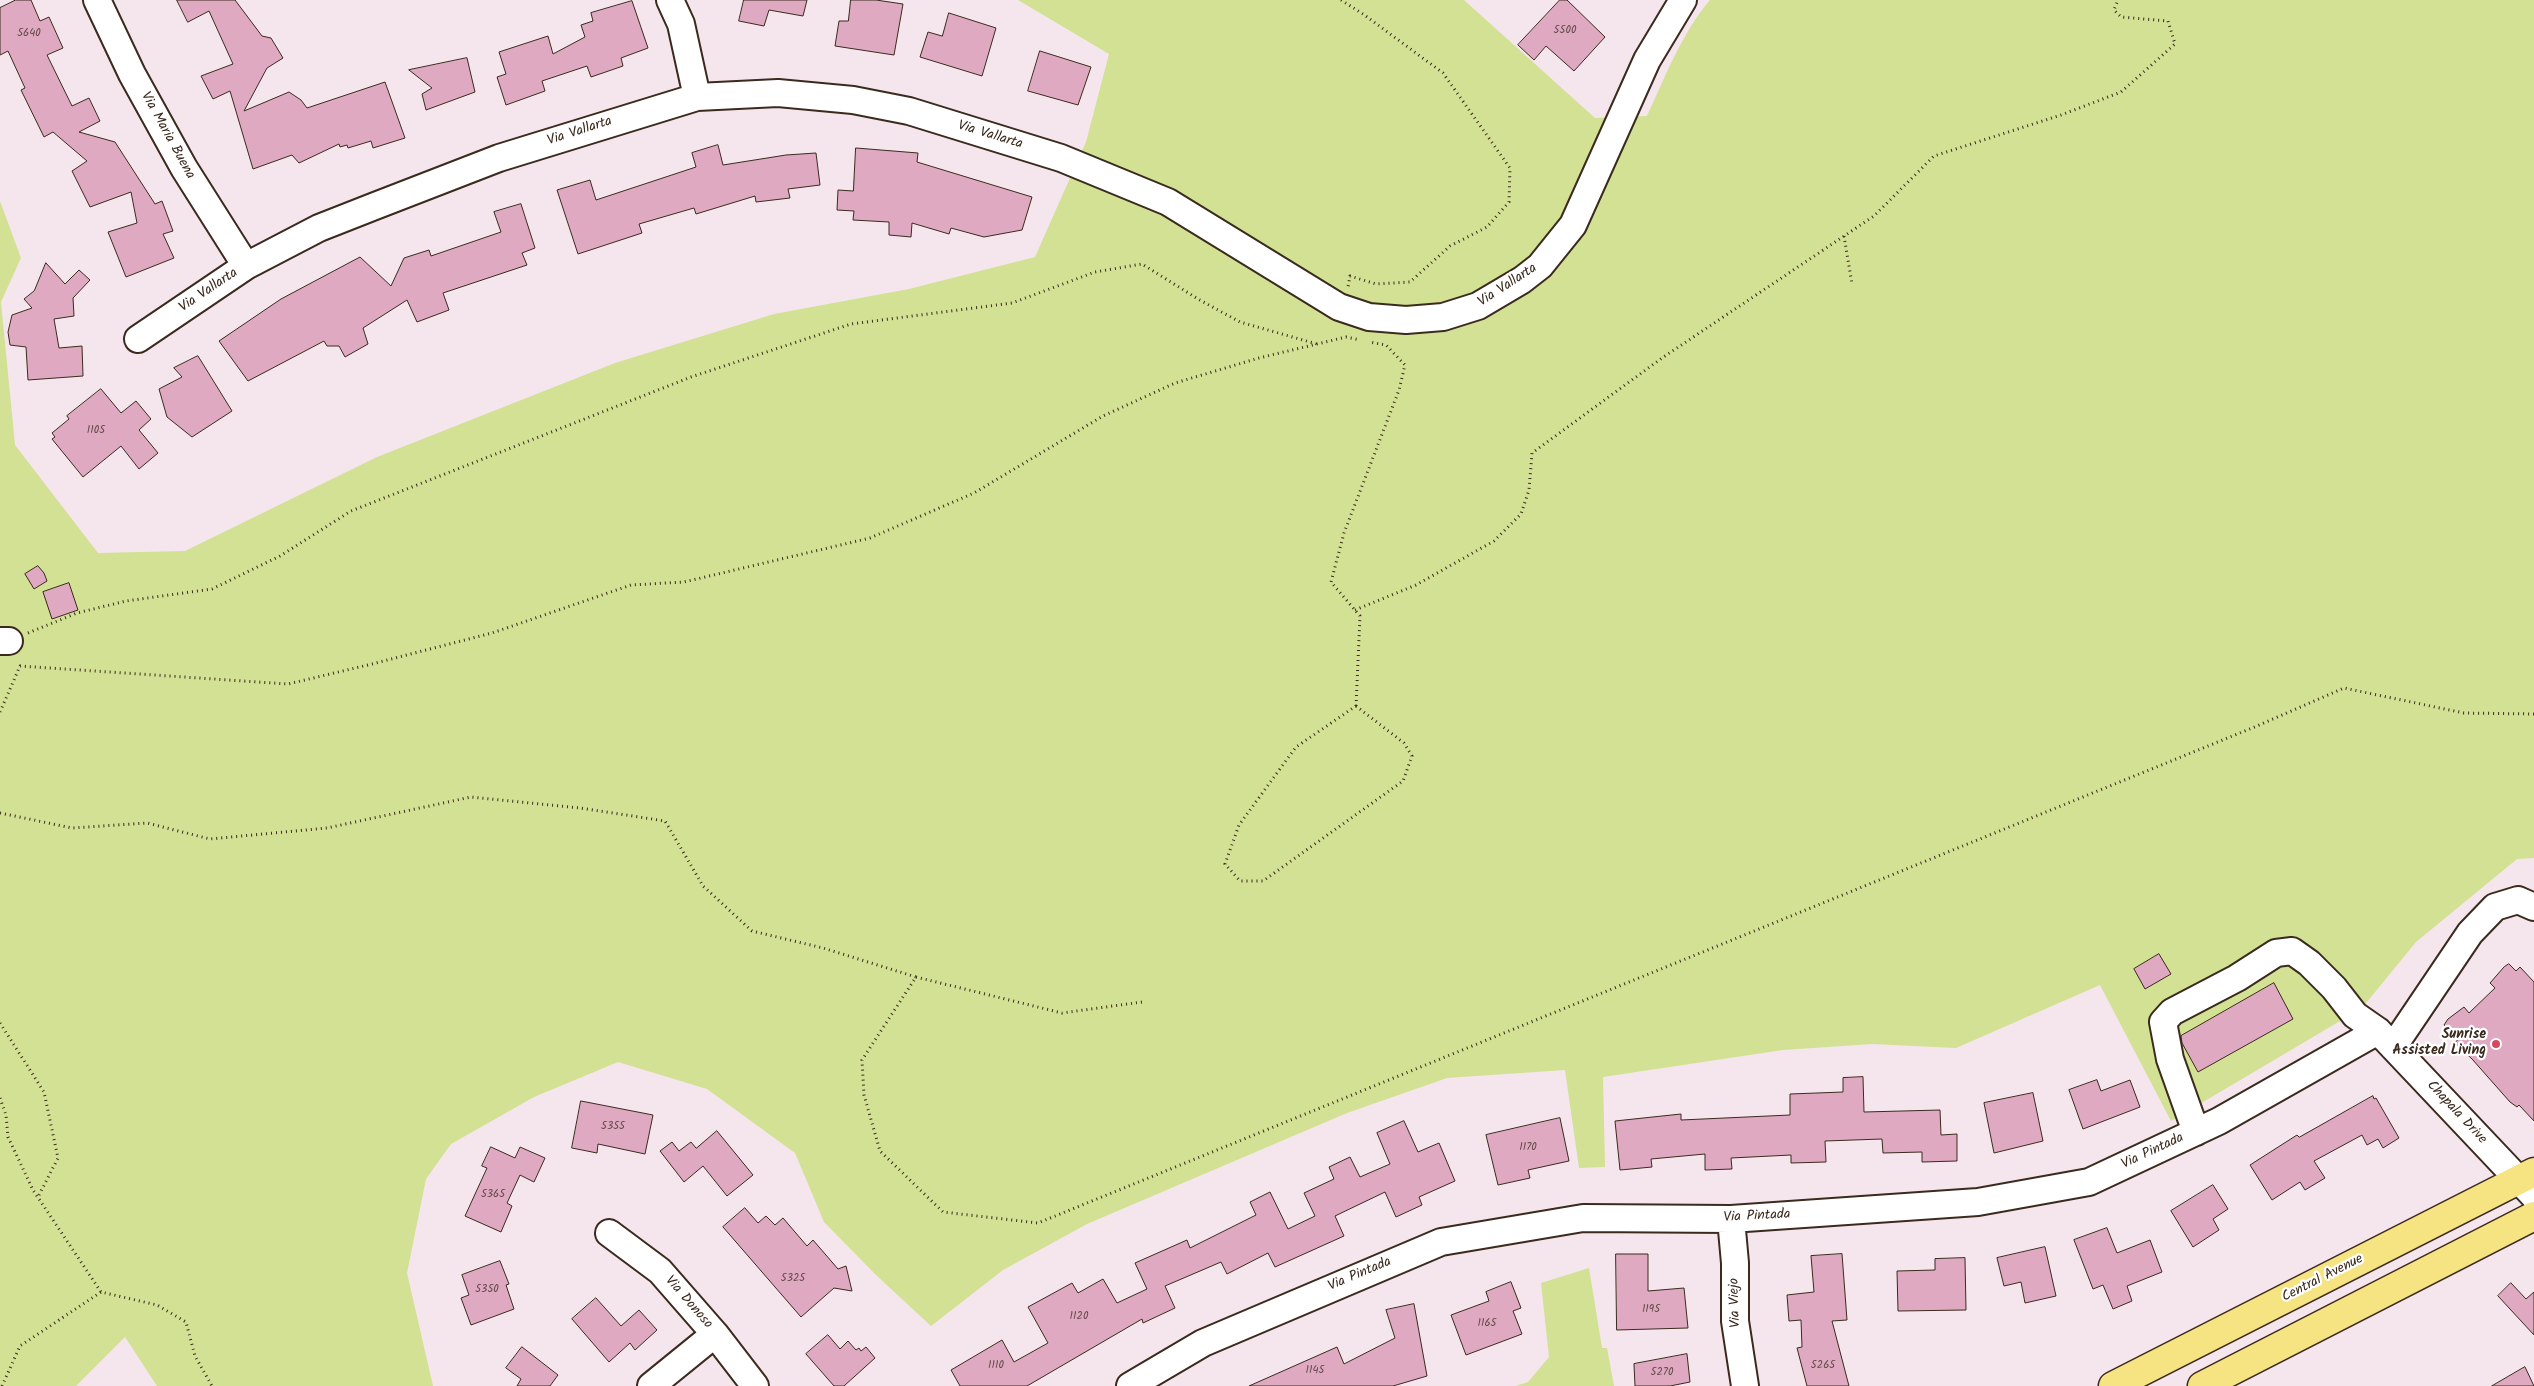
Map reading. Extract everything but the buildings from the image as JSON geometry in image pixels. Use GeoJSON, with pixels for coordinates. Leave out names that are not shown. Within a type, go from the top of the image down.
{"type":"FeatureCollection","features":[{"type":"Feature","properties":{"kind":"main road","name":"Central Avenue"},"geometry":{"type":"LineString","coordinates":[[2113,1386],[2529,1183]]}},
{"type":"Feature","properties":{"kind":"main road"},"geometry":{"type":"LineString","coordinates":[[2202,1386],[2534,1216]]}},
{"type":"Feature","properties":{"kind":"street","name":"Via Maria Buena"},"geometry":{"type":"LineString","coordinates":[[97,0],[132,74],[184,168],[246,266]]}},
{"type":"Feature","properties":{"kind":"street"},"geometry":{"type":"LineString","coordinates":[[670,0],[681,24],[696,97]]}},
{"type":"Feature","properties":{"kind":"street","name":"Via Vallarta"},"geometry":{"type":"LineString","coordinates":[[138,339],[246,266],[319,228],[499,158],[696,97],[778,93],[853,100],[909,111],[1061,158],[1168,202],[1345,309],[1369,317],[1406,320],[1444,317],[1478,306],[1522,280],[1540,266],[1573,225],[1647,60],[1679,1]]}},
{"type":"Feature","properties":{"kind":"street"},"geometry":{"type":"LineString","coordinates":[[2386,1038],[2470,933],[2495,907],[2518,900],[2534,907]]}},
{"type":"Feature","properties":{"kind":"street","name":"Chapala Drive"},"geometry":{"type":"LineString","coordinates":[[2196,1132],[2170,1059],[2164,1022],[2172,1012],[2237,978],[2276,953],[2292,951],[2308,963],[2334,988],[2355,1015],[2386,1038],[2529,1183]]}},
{"type":"Feature","properties":{"kind":"street","name":"Via Pintada"},"geometry":{"type":"LineString","coordinates":[[1130,1386],[1203,1343],[1441,1242],[1583,1218],[1731,1219],[1978,1202],[2089,1182],[2219,1121],[2386,1038]]}},
{"type":"Feature","properties":{"kind":"street","name":"Via Viejo"},"geometry":{"type":"LineString","coordinates":[[1731,1219],[1735,1264],[1735,1322],[1745,1386]]}},
{"type":"Feature","properties":{"kind":"street","name":"Via Donoso"},"geometry":{"type":"LineString","coordinates":[[609,1233],[660,1271],[715,1334],[755,1386]]}},
{"type":"Feature","properties":{"kind":"street"},"geometry":{"type":"LineString","coordinates":[[651,1386],[715,1334]]}},
{"type":"Feature","properties":{"kind":"path"},"geometry":{"type":"LineString","coordinates":[[1341,338],[1350,276],[1376,284],[1410,282],[1450,246],[1487,227],[1509,202],[1510,168],[1443,73],[1364,14],[1342,0]]}},
{"type":"Feature","properties":{"kind":"path"},"geometry":{"type":"LineString","coordinates":[[1355,610],[1416,585],[1494,541],[1521,514],[1529,490],[1532,453],[1662,358],[1874,216],[1934,156],[2061,115],[2121,92],[2175,44],[2168,21],[2121,18],[2114,10],[2118,0]]}},
{"type":"Feature","properties":{"kind":"path"},"geometry":{"type":"LineString","coordinates":[[1844,236],[1852,284]]}},
{"type":"Feature","properties":{"kind":"path"},"geometry":{"type":"LineString","coordinates":[[5,641],[77,613],[126,601],[212,589],[280,556],[351,511],[691,377],[851,324],[1012,303],[1095,272],[1142,264],[1198,299],[1240,322],[1317,344]]}},
{"type":"Feature","properties":{"kind":"path"},"geometry":{"type":"LineString","coordinates":[[0,712],[20,666],[288,684],[492,633],[631,585],[684,582],[870,538],[974,493],[1103,416],[1175,383],[1346,337],[1386,345],[1405,365],[1399,390],[1344,533],[1331,582],[1360,616],[1356,706]]}},
{"type":"Feature","properties":{"kind":"path"},"geometry":{"type":"LineString","coordinates":[[916,977],[862,1060],[864,1095],[880,1151],[943,1212],[1038,1223],[2257,726],[2344,688],[2464,713],[2534,714]]}},
{"type":"Feature","properties":{"kind":"path"},"geometry":{"type":"LineString","coordinates":[[1356,706],[1404,743],[1412,756],[1403,781],[1263,881],[1240,881],[1225,864],[1238,825],[1296,747],[1356,706]]}},
{"type":"Feature","properties":{"kind":"path"},"geometry":{"type":"LineString","coordinates":[[0,813],[72,828],[147,823],[210,839],[327,828],[472,797],[580,808],[665,822],[703,886],[752,931],[823,948],[916,977],[1062,1013],[1142,1002]]}},
{"type":"Feature","properties":{"kind":"path"},"geometry":{"type":"LineString","coordinates":[[0,1022],[44,1092],[58,1158],[38,1197]]}},
{"type":"Feature","properties":{"kind":"path"},"geometry":{"type":"LineString","coordinates":[[0,1098],[6,1115],[8,1137],[38,1197],[101,1292],[157,1305],[186,1322],[195,1356],[212,1386]]}},
{"type":"Feature","properties":{"kind":"path"},"geometry":{"type":"LineString","coordinates":[[2,1386],[20,1346],[101,1292]]}},
{"type":"Feature","properties":{"kind":"green space"},"geometry":{"type":"Polygon","coordinates":[[[1018,0],[1464,0],[1595,118],[1647,116],[1683,41],[1710,0],[2534,0],[2534,858],[2517,859],[2416,942],[2362,1008],[2171,1121],[2100,985],[1956,1048],[1872,1044],[1783,1050],[1603,1077],[1605,1167],[1579,1168],[1565,1070],[1447,1078],[1347,1113],[1087,1224],[1003,1270],[931,1326],[876,1275],[824,1222],[795,1153],[707,1089],[618,1062],[534,1097],[451,1144],[426,1179],[407,1273],[433,1386],[157,1386],[125,1337],[76,1386],[0,1386],[0,201],[21,258],[1,302],[15,445],[98,553],[185,551],[377,457],[615,363],[774,314],[909,289],[1035,257],[1086,142],[1109,54],[1018,0]]]}},
{"type":"Feature","properties":{"kind":"green space"},"geometry":{"type":"Polygon","coordinates":[[[1589,1268],[1602,1348],[1607,1348],[1614,1386],[1516,1386],[1528,1382],[1549,1357],[1541,1283],[1589,1268]]]}},
{"type":"Feature","properties":{"kind":"place","name":"Sunrise Assisted Living"},"geometry":{"type":"Point","coordinates":[2496,1044]}}]}
